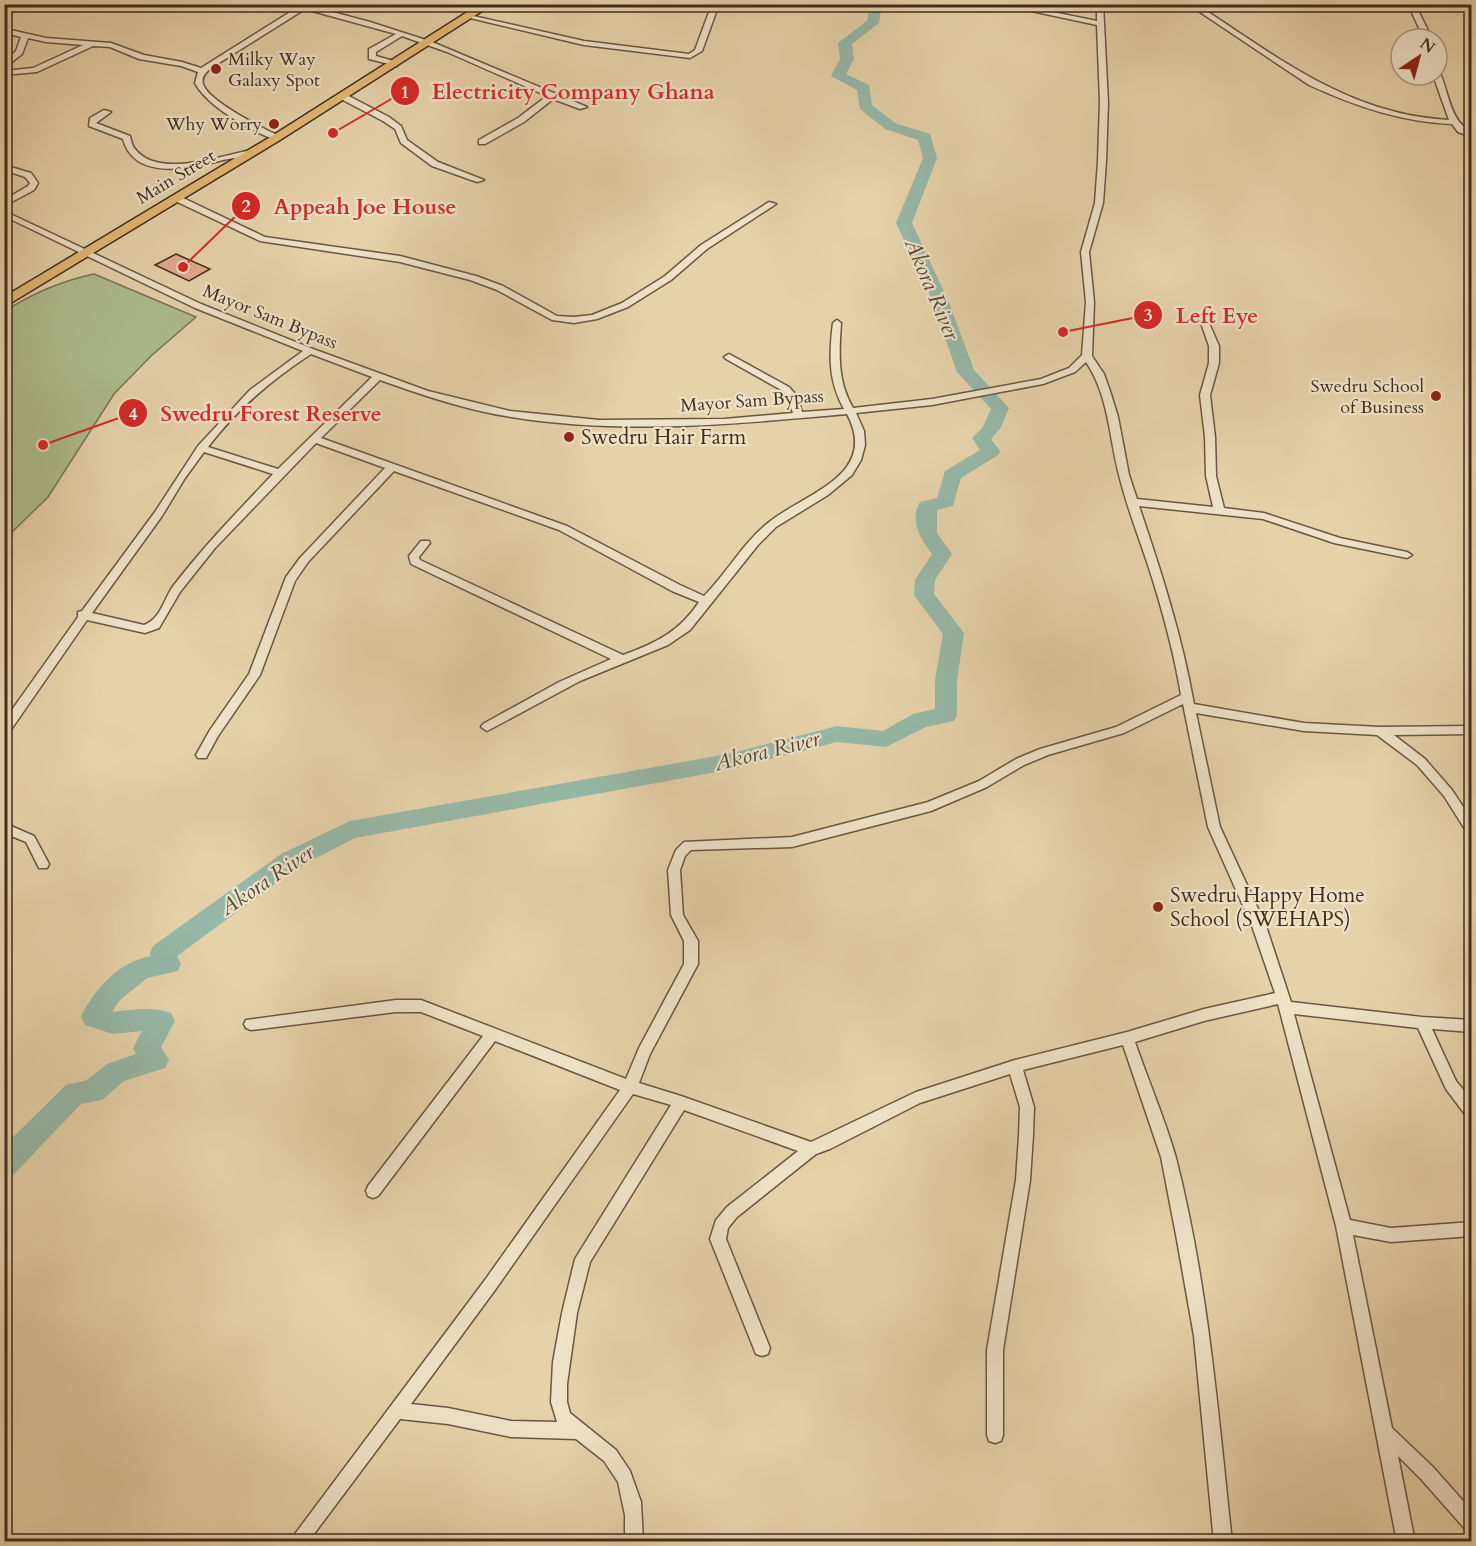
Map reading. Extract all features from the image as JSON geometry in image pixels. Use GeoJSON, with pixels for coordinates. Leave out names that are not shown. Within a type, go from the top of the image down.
{"type":"FeatureCollection","features":[{"type":"Feature","properties":{"kind":"main road","name":"Main Street"},"geometry":{"type":"LineString","coordinates":[[4,303],[276,138],[488,4]]}},
{"type":"Feature","properties":{"kind":"street"},"geometry":{"type":"LineString","coordinates":[[469,17],[584,43],[690,56],[698,51],[717,4]]}},
{"type":"Feature","properties":{"kind":"street"},"geometry":{"type":"LineString","coordinates":[[797,4],[804,5]]}},
{"type":"Feature","properties":{"kind":"street"},"geometry":{"type":"LineString","coordinates":[[1001,4],[1101,24]]}},
{"type":"Feature","properties":{"kind":"street"},"geometry":{"type":"LineString","coordinates":[[1100,4],[1104,102],[1102,161],[1099,203],[1085,252],[1090,302],[1087,356],[1099,374],[1106,391],[1124,475],[1166,607],[1183,672],[1214,827],[1259,926],[1284,1002],[1344,1226],[1406,1542]]}},
{"type":"Feature","properties":{"kind":"street"},"geometry":{"type":"LineString","coordinates":[[1191,4],[1331,93],[1398,116],[1454,122]]}},
{"type":"Feature","properties":{"kind":"street"},"geometry":{"type":"LineString","coordinates":[[1412,4],[1423,27]]}},
{"type":"Feature","properties":{"kind":"street"},"geometry":{"type":"LineString","coordinates":[[276,138],[226,108],[202,89],[199,82],[202,71],[307,6],[402,33],[552,96],[584,107]]}},
{"type":"Feature","properties":{"kind":"street"},"geometry":{"type":"LineString","coordinates":[[6,30],[25,36],[95,42],[121,47],[142,57],[182,64],[202,71]]}},
{"type":"Feature","properties":{"kind":"street"},"geometry":{"type":"LineString","coordinates":[[394,64],[372,57],[372,51],[402,33]]}},
{"type":"Feature","properties":{"kind":"street"},"geometry":{"type":"LineString","coordinates":[[4,66],[19,52],[25,36]]}},
{"type":"Feature","properties":{"kind":"street"},"geometry":{"type":"LineString","coordinates":[[4,73],[34,70],[95,42]]}},
{"type":"Feature","properties":{"kind":"street"},"geometry":{"type":"LineString","coordinates":[[1441,87],[1454,122],[1461,130],[1472,135]]}},
{"type":"Feature","properties":{"kind":"street"},"geometry":{"type":"LineString","coordinates":[[342,96],[386,119],[398,128],[404,141],[435,164],[480,180]]}},
{"type":"Feature","properties":{"kind":"street"},"geometry":{"type":"LineString","coordinates":[[482,142],[520,120],[552,96]]}},
{"type":"Feature","properties":{"kind":"street"},"geometry":{"type":"LineString","coordinates":[[107,112],[93,120],[92,124],[126,138],[131,150],[148,163],[157,166],[198,163],[251,152]]}},
{"type":"Feature","properties":{"kind":"street"},"geometry":{"type":"LineString","coordinates":[[4,167],[28,175],[34,183],[31,188],[4,204]]}},
{"type":"Feature","properties":{"kind":"street"},"geometry":{"type":"LineString","coordinates":[[176,198],[263,239],[400,259],[500,288],[555,318],[574,320],[594,316],[625,305],[668,278],[704,247],[772,204]]}},
{"type":"Feature","properties":{"kind":"street","name":"Mayor Sam Bypass"},"geometry":{"type":"LineString","coordinates":[[4,213],[198,306],[310,351],[467,405],[510,414],[566,420],[646,424],[724,422],[849,411],[932,402],[1061,376],[1087,356]]}},
{"type":"Feature","properties":{"kind":"street"},"geometry":{"type":"LineString","coordinates":[[487,727],[592,670],[624,660],[656,646],[686,627],[772,525],[818,497],[843,478],[855,462],[861,445],[859,429],[839,389],[837,323]]}},
{"type":"Feature","properties":{"kind":"street"},"geometry":{"type":"LineString","coordinates":[[1205,323],[1214,346],[1214,363],[1205,394],[1210,437],[1211,476],[1219,510]]}},
{"type":"Feature","properties":{"kind":"street"},"geometry":{"type":"LineString","coordinates":[[4,731],[82,615],[157,516],[201,448],[236,406],[282,368],[310,351]]}},
{"type":"Feature","properties":{"kind":"street"},"geometry":{"type":"LineString","coordinates":[[729,357],[786,389],[792,396],[798,414]]}},
{"type":"Feature","properties":{"kind":"street"},"geometry":{"type":"LineString","coordinates":[[82,615],[146,629],[155,625],[191,570],[280,473],[378,376]]}},
{"type":"Feature","properties":{"kind":"street"},"geometry":{"type":"LineString","coordinates":[[314,440],[563,528],[676,588],[706,601]]}},
{"type":"Feature","properties":{"kind":"street"},"geometry":{"type":"LineString","coordinates":[[201,448],[280,473]]}},
{"type":"Feature","properties":{"kind":"street"},"geometry":{"type":"LineString","coordinates":[[202,755],[214,733],[254,675],[290,580],[304,560],[392,467]]}},
{"type":"Feature","properties":{"kind":"street"},"geometry":{"type":"LineString","coordinates":[[1133,502],[1264,516],[1338,541],[1407,555]]}},
{"type":"Feature","properties":{"kind":"street"},"geometry":{"type":"LineString","coordinates":[[425,543],[414,556],[415,562],[624,660]]}},
{"type":"Feature","properties":{"kind":"street"},"geometry":{"type":"LineString","coordinates":[[297,1542],[490,1285],[630,1087],[645,1052],[691,964],[691,941],[677,915],[674,870],[680,854],[688,845],[792,842],[843,831],[931,806],[983,784],[1020,762],[1044,752],[1120,730],[1188,702],[1304,727],[1380,730],[1472,729]]}},
{"type":"Feature","properties":{"kind":"street"},"geometry":{"type":"LineString","coordinates":[[1380,730],[1421,762],[1448,793],[1472,831]]}},
{"type":"Feature","properties":{"kind":"street"},"geometry":{"type":"LineString","coordinates":[[4,828],[30,840],[43,864]]}},
{"type":"Feature","properties":{"kind":"street"},"geometry":{"type":"LineString","coordinates":[[762,1348],[718,1239],[721,1225],[732,1212],[811,1149],[916,1098],[1015,1066],[1127,1038],[1204,1015],[1284,1002],[1422,1023],[1472,1026]]}},
{"type":"Feature","properties":{"kind":"street"},"geometry":{"type":"LineString","coordinates":[[251,1024],[396,1006],[421,1006],[630,1087],[681,1102],[811,1149]]}},
{"type":"Feature","properties":{"kind":"street"},"geometry":{"type":"LineString","coordinates":[[1422,1023],[1451,1084],[1472,1112]]}},
{"type":"Feature","properties":{"kind":"street"},"geometry":{"type":"LineString","coordinates":[[373,1191],[493,1033]]}},
{"type":"Feature","properties":{"kind":"street"},"geometry":{"type":"LineString","coordinates":[[1127,1038],[1168,1157],[1185,1240],[1202,1336],[1223,1542]]}},
{"type":"Feature","properties":{"kind":"street"},"geometry":{"type":"LineString","coordinates":[[995,1435],[995,1350],[1023,1180],[1026,1135],[1027,1107],[1015,1066]]}},
{"type":"Feature","properties":{"kind":"street"},"geometry":{"type":"LineString","coordinates":[[634,1542],[635,1520],[631,1491],[618,1465],[600,1445],[577,1431],[561,1413],[559,1387],[575,1282],[583,1259],[681,1102]]}},
{"type":"Feature","properties":{"kind":"street"},"geometry":{"type":"LineString","coordinates":[[1344,1226],[1391,1235],[1430,1234],[1472,1229]]}},
{"type":"Feature","properties":{"kind":"street"},"geometry":{"type":"LineString","coordinates":[[396,1410],[448,1416],[511,1429],[577,1431]]}},
{"type":"Feature","properties":{"kind":"street"},"geometry":{"type":"LineString","coordinates":[[1383,1431],[1427,1473],[1472,1524]]}},
{"type":"Feature","properties":{"kind":"green space"},"geometry":{"type":"Polygon","coordinates":[[[94,274],[196,317],[151,356],[114,394],[48,497],[5,539],[5,311],[48,288],[94,274]]]}},
{"type":"Feature","properties":{"kind":"building"},"geometry":{"type":"Polygon","coordinates":[[[176,254],[210,269],[189,281],[155,265],[176,254]]]}},
{"type":"Feature","properties":{"kind":"waterway","name":"Akora River"},"geometry":{"type":"LineString","coordinates":[[4,1165],[75,1093],[93,1092],[116,1072],[156,1060],[146,1048],[162,1021],[133,1019],[113,1023],[94,1017],[110,993],[141,968],[169,964],[162,953],[289,861],[350,830],[728,762],[837,734],[886,739],[921,720],[946,715],[946,680],[954,633],[924,595],[925,580],[942,554],[927,534],[927,506],[946,502],[952,475],[991,451],[981,438],[991,429],[1000,408],[966,372],[940,300],[904,223],[930,158],[925,137],[890,126],[865,106],[864,88],[838,76],[847,59],[845,43],[873,23],[876,4]]}},
{"type":"Feature","properties":{"kind":"place","name":"Milky Way Galaxy Spot"},"geometry":{"type":"Point","coordinates":[216,69]}},
{"type":"Feature","properties":{"kind":"place","name":"Why Worry"},"geometry":{"type":"Point","coordinates":[274,124]}},
{"type":"Feature","properties":{"kind":"place","name":"Electricity Company Ghana"},"geometry":{"type":"Point","coordinates":[333,133]}},
{"type":"Feature","properties":{"kind":"place","name":"Appeah Joe House"},"geometry":{"type":"Point","coordinates":[183,267]}},
{"type":"Feature","properties":{"kind":"place","name":"Left Eye"},"geometry":{"type":"Point","coordinates":[1063,332]}},
{"type":"Feature","properties":{"kind":"place","name":"Swedru School of Business"},"geometry":{"type":"Point","coordinates":[1436,396]}},
{"type":"Feature","properties":{"kind":"place","name":"Swedru Hair Farm"},"geometry":{"type":"Point","coordinates":[569,437]}},
{"type":"Feature","properties":{"kind":"place","name":"Swedru Forest Reserve"},"geometry":{"type":"Point","coordinates":[43,445]}},
{"type":"Feature","properties":{"kind":"place","name":"Swedru Happy Home School (SWEHAPS)"},"geometry":{"type":"Point","coordinates":[1158,907]}}]}
